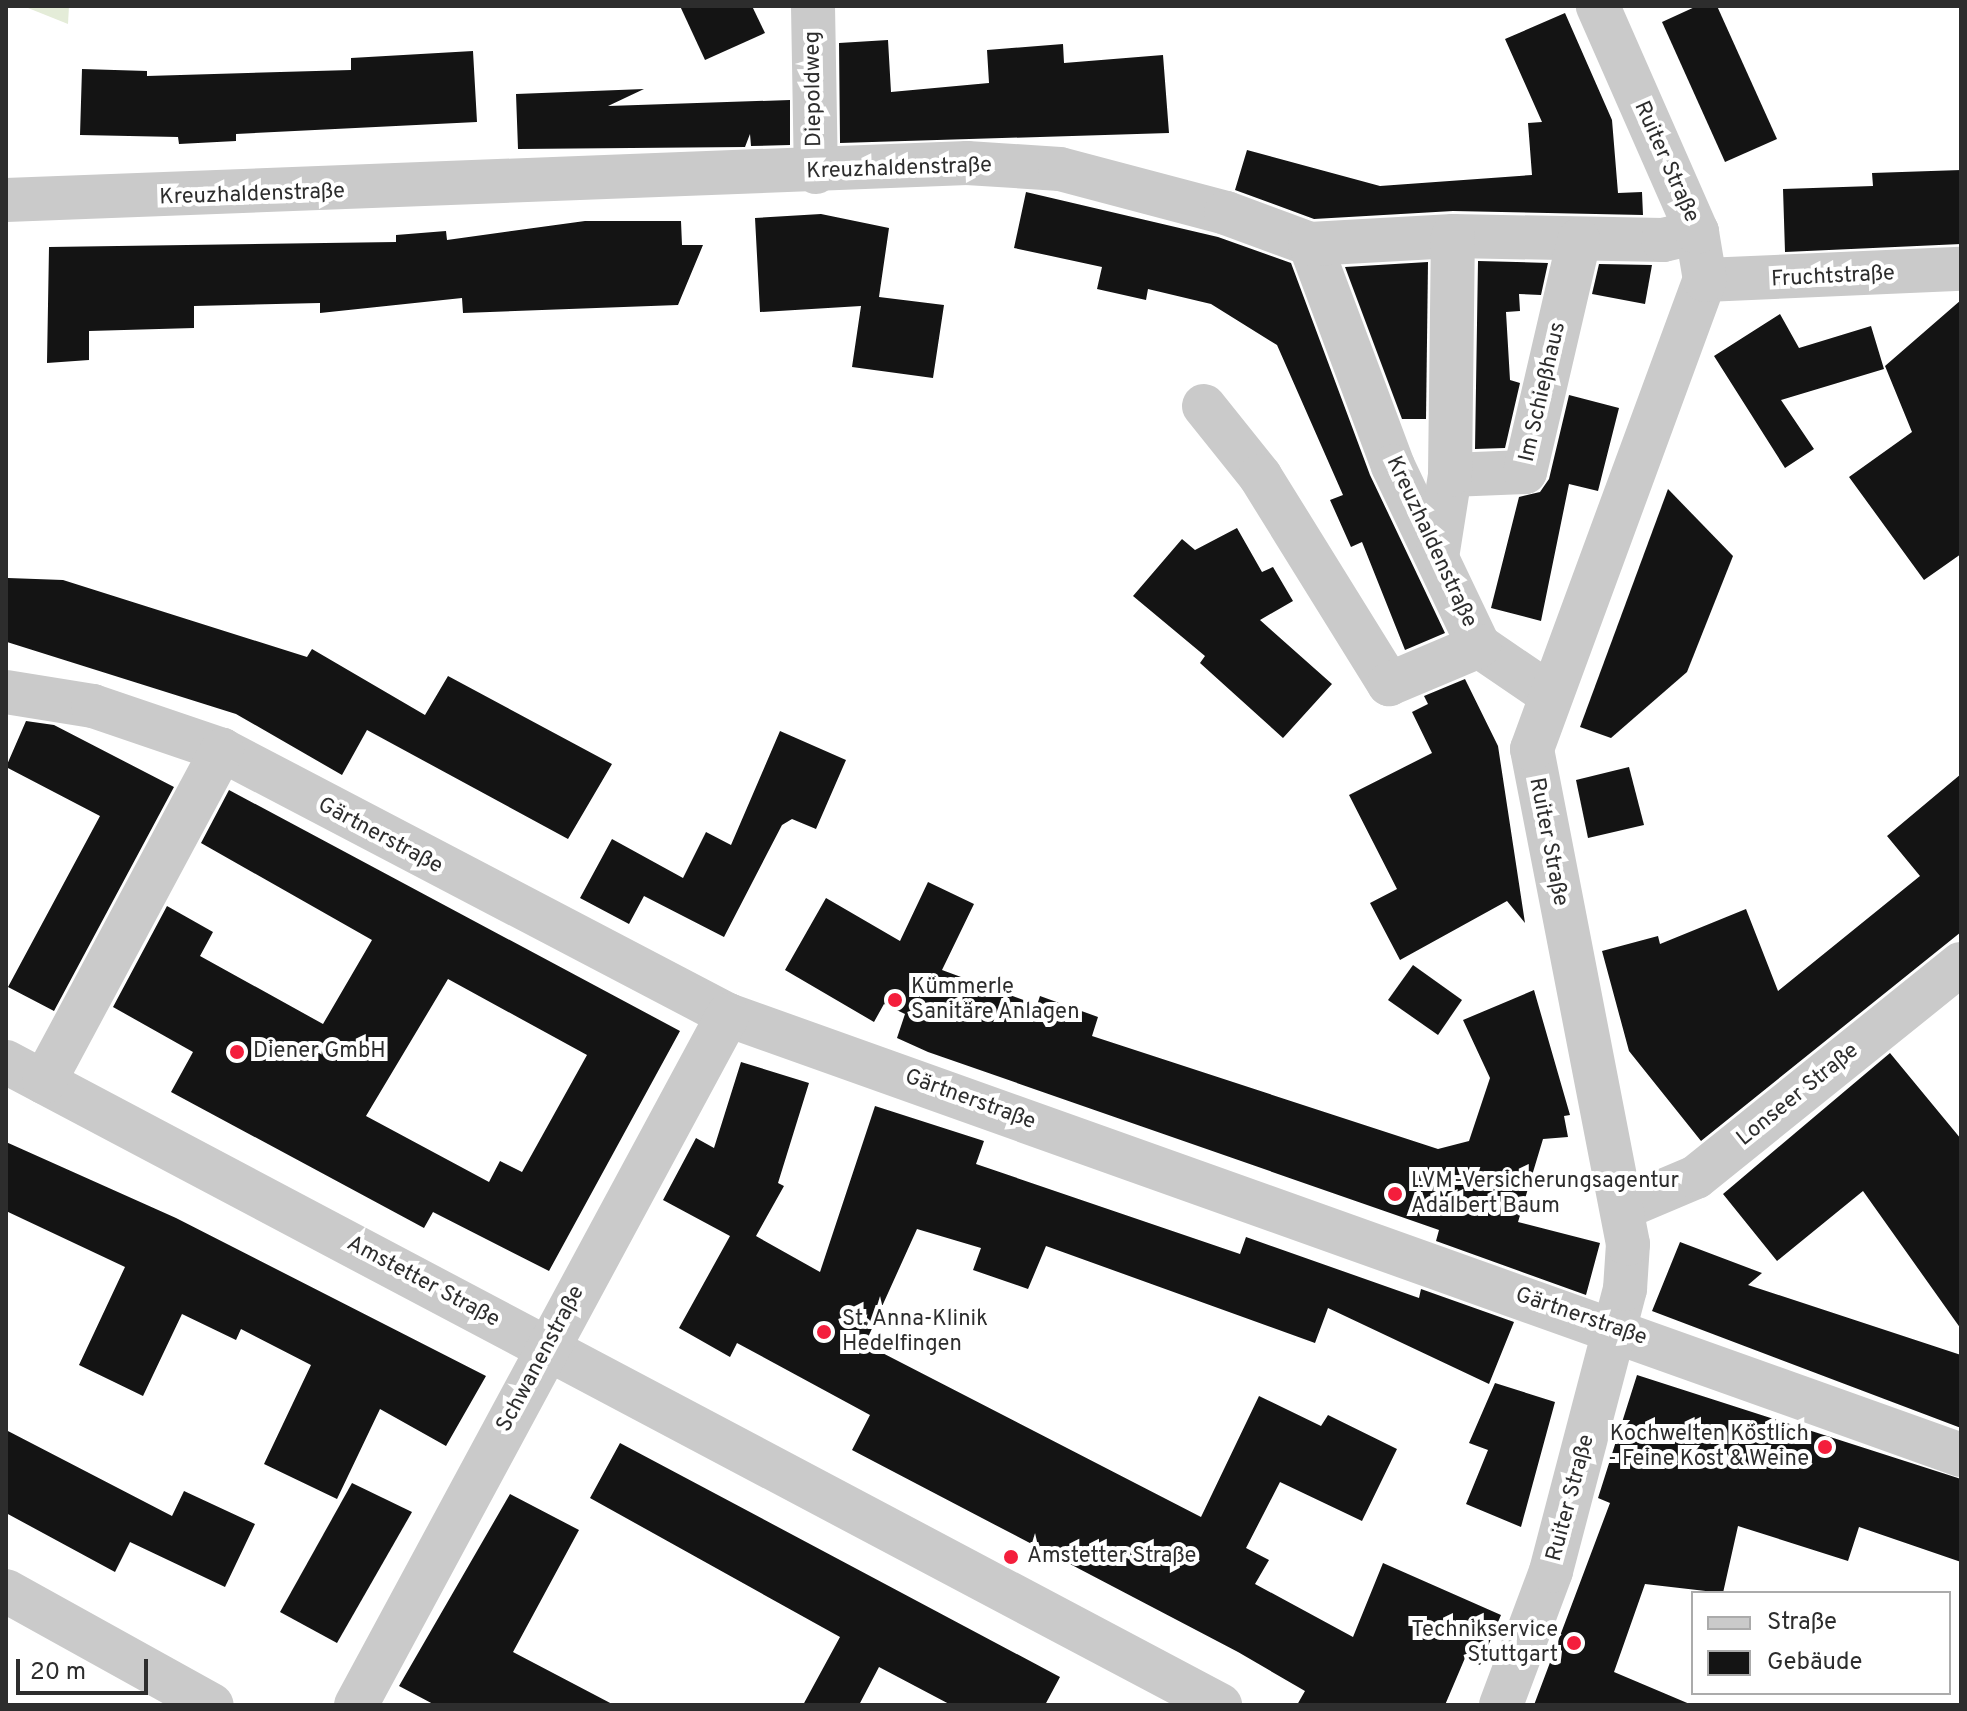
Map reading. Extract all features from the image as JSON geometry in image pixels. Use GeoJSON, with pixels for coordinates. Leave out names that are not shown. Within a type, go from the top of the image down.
{"type":"FeatureCollection","features":[{"type":"Feature","properties":{"kind":"street","name":"Diepoldweg"},"geometry":{"type":"LineString","coordinates":[[813,6],[816,172]]}},
{"type":"Feature","properties":{"kind":"street","name":"Ruiter Straße"},"geometry":{"type":"LineString","coordinates":[[1501,1705],[1551,1571],[1625,1289],[1625,1207],[1535,791],[1532,749],[1548,693],[1705,280],[1697,232],[1598,6]]}},
{"type":"Feature","properties":{"kind":"street","name":"Kreuzhaldenstraße"},"geometry":{"type":"LineString","coordinates":[[6,200],[816,172],[967,163],[1060,169],[1310,244],[1393,466],[1438,551],[1479,646],[1548,693]]}},
{"type":"Feature","properties":{"kind":"street"},"geometry":{"type":"LineString","coordinates":[[1310,244],[1453,236],[1663,240],[1697,232]]}},
{"type":"Feature","properties":{"kind":"street"},"geometry":{"type":"LineString","coordinates":[[1438,551],[1450,475],[1453,236]]}},
{"type":"Feature","properties":{"kind":"street","name":"Im Schießhaus"},"geometry":{"type":"LineString","coordinates":[[1450,475],[1525,472],[1579,240]]}},
{"type":"Feature","properties":{"kind":"street","name":"Fruchtstraße"},"geometry":{"type":"LineString","coordinates":[[1705,280],[1961,269]]}},
{"type":"Feature","properties":{"kind":"street"},"geometry":{"type":"LineString","coordinates":[[1204,406],[1260,476],[1389,684],[1479,646]]}},
{"type":"Feature","properties":{"kind":"street","name":"Gärtnerstraße"},"geometry":{"type":"LineString","coordinates":[[6,692],[93,706],[222,750],[728,1015],[1961,1455]]}},
{"type":"Feature","properties":{"kind":"street"},"geometry":{"type":"LineString","coordinates":[[25,1072],[222,750]]}},
{"type":"Feature","properties":{"kind":"street","name":"Lonseer Straße"},"geometry":{"type":"LineString","coordinates":[[1625,1207],[1696,1177],[1961,964]]}},
{"type":"Feature","properties":{"kind":"street","name":"Schwanenstraße"},"geometry":{"type":"LineString","coordinates":[[363,1703],[546,1348],[728,1015]]}},
{"type":"Feature","properties":{"kind":"street","name":"Amstetter Straße"},"geometry":{"type":"LineString","coordinates":[[25,1072],[1220,1705]]}},
{"type":"Feature","properties":{"kind":"street"},"geometry":{"type":"LineString","coordinates":[[6,1591],[212,1705]]}},
{"type":"Feature","properties":{"kind":"green space"},"geometry":{"type":"Polygon","coordinates":[[[23,6],[69,6],[68,24],[23,6]]]}},
{"type":"Feature","properties":{"kind":"building"},"geometry":{"type":"Polygon","coordinates":[[[680,6],[752,6],[765,33],[705,60],[680,6]]]}},
{"type":"Feature","properties":{"kind":"building"},"geometry":{"type":"Polygon","coordinates":[[[1697,6],[1717,6],[1777,139],[1725,162],[1662,22],[1697,6]]]}},
{"type":"Feature","properties":{"kind":"building"},"geometry":{"type":"Polygon","coordinates":[[[1565,13],[1612,120],[1618,193],[1642,192],[1643,215],[1453,211],[1314,219],[1235,190],[1247,150],[1380,186],[1532,175],[1528,123],[1542,122],[1505,39],[1565,13]]]}},
{"type":"Feature","properties":{"kind":"building"},"geometry":{"type":"Polygon","coordinates":[[[888,40],[891,92],[989,83],[987,50],[1063,44],[1064,63],[1163,55],[1169,133],[840,143],[839,43],[888,40]]]}},
{"type":"Feature","properties":{"kind":"building"},"geometry":{"type":"Polygon","coordinates":[[[473,51],[477,122],[236,134],[236,141],[179,144],[178,137],[80,135],[82,69],[147,71],[147,76],[351,70],[351,58],[473,51]]]}},
{"type":"Feature","properties":{"kind":"building"},"geometry":{"type":"Polygon","coordinates":[[[644,89],[608,106],[790,100],[790,145],[751,146],[750,134],[745,147],[518,149],[516,94],[644,89]]]}},
{"type":"Feature","properties":{"kind":"building"},"geometry":{"type":"Polygon","coordinates":[[[1961,170],[1961,244],[1785,252],[1783,189],[1873,186],[1872,173],[1961,170]]]}},
{"type":"Feature","properties":{"kind":"building"},"geometry":{"type":"Polygon","coordinates":[[[1026,192],[1218,237],[1291,263],[1370,475],[1445,633],[1405,650],[1362,542],[1351,547],[1330,500],[1343,495],[1277,345],[1211,304],[1148,289],[1146,300],[1097,289],[1102,267],[1014,248],[1026,192]]]}},
{"type":"Feature","properties":{"kind":"building"},"geometry":{"type":"Polygon","coordinates":[[[821,214],[889,228],[879,297],[944,305],[933,378],[852,367],[861,306],[760,312],[755,218],[821,214]]]}},
{"type":"Feature","properties":{"kind":"building"},"geometry":{"type":"Polygon","coordinates":[[[585,221],[681,221],[682,245],[703,245],[678,305],[463,313],[462,298],[320,313],[320,303],[194,306],[194,328],[89,331],[89,360],[47,363],[49,247],[396,242],[396,235],[446,231],[447,240],[585,221]]]}},
{"type":"Feature","properties":{"kind":"building"},"geometry":{"type":"Polygon","coordinates":[[[1478,261],[1548,263],[1541,295],[1519,294],[1520,311],[1506,312],[1510,380],[1520,383],[1505,448],[1475,449],[1478,261]]]}},
{"type":"Feature","properties":{"kind":"building"},"geometry":{"type":"Polygon","coordinates":[[[1428,262],[1426,419],[1402,419],[1345,267],[1428,262]]]}},
{"type":"Feature","properties":{"kind":"building"},"geometry":{"type":"Polygon","coordinates":[[[1599,264],[1652,265],[1645,304],[1592,294],[1599,264]]]}},
{"type":"Feature","properties":{"kind":"building"},"geometry":{"type":"Polygon","coordinates":[[[1961,300],[1961,554],[1924,580],[1849,477],[1912,432],[1885,366],[1961,300]]]}},
{"type":"Feature","properties":{"kind":"building"},"geometry":{"type":"Polygon","coordinates":[[[1780,314],[1799,348],[1871,326],[1884,369],[1781,400],[1814,449],[1785,468],[1714,356],[1780,314]]]}},
{"type":"Feature","properties":{"kind":"building"},"geometry":{"type":"Polygon","coordinates":[[[1569,395],[1619,408],[1598,491],[1569,484],[1541,621],[1491,608],[1519,497],[1540,492],[1549,479],[1569,395]]]}},
{"type":"Feature","properties":{"kind":"building"},"geometry":{"type":"Polygon","coordinates":[[[1668,489],[1733,556],[1687,672],[1611,738],[1580,727],[1668,489]]]}},
{"type":"Feature","properties":{"kind":"building"},"geometry":{"type":"Polygon","coordinates":[[[1237,528],[1262,572],[1273,567],[1293,601],[1260,620],[1332,684],[1283,738],[1200,663],[1205,656],[1133,596],[1182,539],[1195,550],[1237,528]]]}},
{"type":"Feature","properties":{"kind":"building"},"geometry":{"type":"Polygon","coordinates":[[[8,578],[63,580],[307,657],[312,649],[425,715],[448,676],[612,764],[568,839],[367,730],[342,775],[236,714],[7,642],[8,578]]]}},
{"type":"Feature","properties":{"kind":"building"},"geometry":{"type":"Polygon","coordinates":[[[1465,679],[1498,746],[1525,923],[1507,901],[1400,960],[1370,903],[1397,889],[1349,795],[1432,753],[1412,712],[1428,704],[1424,696],[1465,679]]]}},
{"type":"Feature","properties":{"kind":"building"},"geometry":{"type":"Polygon","coordinates":[[[26,721],[54,725],[174,787],[54,1011],[8,987],[100,816],[6,767],[26,721]]]}},
{"type":"Feature","properties":{"kind":"building"},"geometry":{"type":"Polygon","coordinates":[[[780,731],[846,760],[816,829],[792,819],[782,825],[724,937],[644,896],[629,924],[580,898],[612,839],[683,878],[706,832],[731,845],[780,731]]]}},
{"type":"Feature","properties":{"kind":"building"},"geometry":{"type":"Polygon","coordinates":[[[1629,767],[1644,825],[1588,838],[1576,780],[1629,767]]]}},
{"type":"Feature","properties":{"kind":"building"},"geometry":{"type":"Polygon","coordinates":[[[1961,774],[1961,932],[1701,1141],[1629,1051],[1602,951],[1658,936],[1660,944],[1746,909],[1778,991],[1920,876],[1887,836],[1961,774]]]}},
{"type":"Feature","properties":{"kind":"building"},"geometry":{"type":"Polygon","coordinates":[[[229,790],[680,1031],[549,1271],[433,1212],[424,1228],[171,1092],[193,1052],[113,1007],[167,906],[213,932],[200,956],[323,1024],[372,940],[201,843],[229,790]],[[448,979],[366,1116],[489,1182],[500,1161],[522,1172],[587,1055],[448,979]]]}},
{"type":"Feature","properties":{"kind":"building"},"geometry":{"type":"Polygon","coordinates":[[[928,882],[974,904],[942,970],[1037,1005],[1040,996],[1098,1017],[1092,1036],[1438,1149],[1469,1141],[1490,1078],[1463,1020],[1534,990],[1570,1115],[1564,1116],[1568,1137],[1543,1139],[1518,1222],[1600,1243],[1586,1295],[1436,1241],[1439,1230],[928,1052],[897,1038],[905,1014],[884,1004],[874,1022],[785,970],[826,898],[900,941],[928,882]]]}},
{"type":"Feature","properties":{"kind":"building"},"geometry":{"type":"Polygon","coordinates":[[[1413,965],[1462,1000],[1438,1035],[1388,1000],[1413,965]]]}},
{"type":"Feature","properties":{"kind":"building"},"geometry":{"type":"Polygon","coordinates":[[[1890,1053],[1961,1139],[1961,1329],[1863,1191],[1777,1261],[1723,1194],[1890,1053]]]}},
{"type":"Feature","properties":{"kind":"building"},"geometry":{"type":"Polygon","coordinates":[[[741,1062],[809,1083],[778,1183],[784,1186],[756,1236],[820,1272],[875,1106],[984,1141],[976,1164],[1240,1254],[1246,1237],[1419,1298],[1421,1289],[1514,1322],[1489,1384],[1328,1308],[1315,1343],[1046,1246],[1028,1289],[973,1270],[981,1248],[917,1229],[865,1344],[1201,1517],[1259,1396],[1321,1426],[1328,1415],[1397,1449],[1362,1521],[1280,1482],[1246,1548],[1269,1560],[1255,1584],[1353,1637],[1383,1563],[1501,1615],[1480,1665],[1465,1658],[1445,1705],[1297,1705],[1305,1691],[1238,1652],[852,1450],[870,1415],[737,1343],[730,1357],[679,1328],[730,1236],[663,1200],[696,1138],[714,1148],[741,1062]]]}},
{"type":"Feature","properties":{"kind":"building"},"geometry":{"type":"Polygon","coordinates":[[[6,1142],[176,1218],[486,1376],[446,1446],[380,1409],[337,1499],[264,1464],[311,1365],[241,1329],[236,1340],[182,1314],[143,1396],[79,1365],[125,1267],[6,1211],[6,1142]]]}},
{"type":"Feature","properties":{"kind":"building"},"geometry":{"type":"Polygon","coordinates":[[[1680,1242],[1762,1273],[1748,1285],[1961,1355],[1961,1428],[1652,1311],[1680,1242]]]}},
{"type":"Feature","properties":{"kind":"building"},"geometry":{"type":"Polygon","coordinates":[[[1637,1375],[1961,1479],[1961,1562],[1859,1527],[1848,1561],[1738,1526],[1723,1591],[1645,1584],[1614,1672],[1692,1705],[1534,1705],[1610,1503],[1598,1498],[1637,1375]]]}},
{"type":"Feature","properties":{"kind":"building"},"geometry":{"type":"Polygon","coordinates":[[[1495,1383],[1555,1402],[1521,1527],[1466,1504],[1488,1450],[1469,1443],[1495,1383]]]}},
{"type":"Feature","properties":{"kind":"building"},"geometry":{"type":"Polygon","coordinates":[[[6,1430],[172,1516],[184,1491],[255,1524],[225,1587],[130,1542],[115,1572],[6,1513],[6,1430]]]}},
{"type":"Feature","properties":{"kind":"building"},"geometry":{"type":"Polygon","coordinates":[[[620,1443],[1060,1677],[1045,1705],[951,1705],[879,1667],[859,1705],[803,1705],[840,1637],[590,1498],[620,1443]]]}},
{"type":"Feature","properties":{"kind":"building"},"geometry":{"type":"Polygon","coordinates":[[[352,1483],[412,1512],[337,1643],[280,1612],[352,1483]]]}},
{"type":"Feature","properties":{"kind":"building"},"geometry":{"type":"Polygon","coordinates":[[[510,1494],[579,1530],[513,1652],[614,1705],[435,1705],[399,1686],[510,1494]]]}},
{"type":"Feature","properties":{"kind":"place","name":"Kümmerle Sanitäre Anlagen"},"geometry":{"type":"Point","coordinates":[895,1000]}},
{"type":"Feature","properties":{"kind":"place","name":"Diener GmbH"},"geometry":{"type":"Point","coordinates":[237,1052]}},
{"type":"Feature","properties":{"kind":"place","name":"LVM-Versicherungsagentur Adalbert Baum"},"geometry":{"type":"Point","coordinates":[1395,1194]}},
{"type":"Feature","properties":{"kind":"place","name":"St. Anna-Klinik Hedelfingen"},"geometry":{"type":"Point","coordinates":[824,1332]}},
{"type":"Feature","properties":{"kind":"place","name":"Kochwelten Köstlich - Feine Kost & Weine"},"geometry":{"type":"Point","coordinates":[1825,1447]}},
{"type":"Feature","properties":{"kind":"place","name":"Amstetter Straße"},"geometry":{"type":"Point","coordinates":[1011,1557]}},
{"type":"Feature","properties":{"kind":"place","name":"Technikservice Stuttgart"},"geometry":{"type":"Point","coordinates":[1574,1643]}}]}
